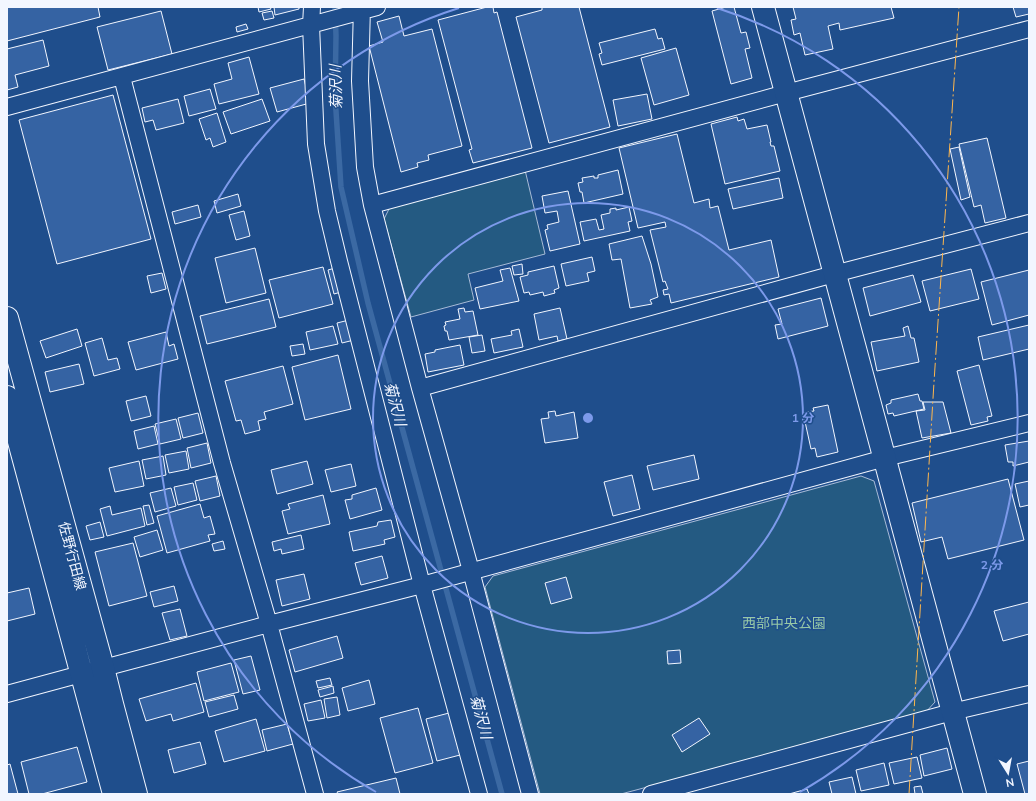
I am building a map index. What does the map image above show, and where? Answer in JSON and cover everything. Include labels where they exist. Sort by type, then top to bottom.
[{"type":"main road","points":[[762,7],[975,794]]},
{"type":"main road","name":"佐野行田線","points":[[7,318],[136,794]]},
{"type":"main road","name":"佐野行田線","points":[[7,397],[114,794]]},
{"type":"street","points":[[312,7],[316,24],[316,144],[327,211],[339,261],[428,583],[479,794]]},
{"type":"street","points":[[7,107],[316,24],[357,11],[377,7]]},
{"type":"street","points":[[357,11],[365,167],[372,205],[420,388],[465,573],[530,794]]},
{"type":"street","points":[[372,205],[1029,29]]},
{"type":"street","points":[[122,77],[222,463],[269,624],[315,794]]},
{"type":"street","points":[[420,388],[834,274],[1029,223]]},
{"type":"street","points":[[7,694],[428,583],[885,458],[1029,422]]},
{"type":"street","points":[[651,794],[952,712],[1029,694]]},
{"type":"green space","points":[[525,170],[545,254],[468,274],[474,300],[411,317],[384,219],[390,207]]},
{"type":"green space","name":"西部中央公園","points":[[861,476],[874,481],[935,702],[925,713],[621,794],[540,794],[485,587],[493,576]]},
{"type":"building","points":[[7,7],[98,7],[100,17],[7,41]]},
{"type":"building","points":[[258,7],[270,7],[271,9],[259,12]]},
{"type":"building","points":[[274,7],[299,7],[299,9],[275,15]]},
{"type":"building","points":[[487,7],[493,7],[494,13],[497,12],[532,148],[473,163],[469,150],[472,149],[438,20]]},
{"type":"building","points":[[542,7],[579,7],[610,127],[549,143],[516,17],[542,10]]},
{"type":"building","points":[[726,7],[734,7],[741,33],[746,32],[750,48],[745,49],[752,78],[731,84],[712,11]]},
{"type":"building","points":[[793,7],[891,7],[894,18],[840,30],[839,23],[828,26],[833,49],[805,55],[800,33],[794,35],[791,20],[796,19]]},
{"type":"building","points":[[1013,7],[1029,7],[1029,14],[1016,17]]},
{"type":"building","points":[[161,11],[172,54],[108,70],[97,27]]},
{"type":"building","points":[[272,11],[274,18],[264,20],[262,13]]},
{"type":"building","points":[[399,16],[404,36],[432,29],[462,146],[428,155],[429,160],[417,163],[418,167],[401,172],[369,46],[383,42],[377,22]]},
{"type":"building","points":[[246,24],[248,29],[237,32],[236,27]]},
{"type":"building","points":[[655,29],[658,39],[662,38],[665,49],[602,65],[599,54],[602,53],[599,43]]},
{"type":"building","points":[[43,40],[49,66],[15,75],[18,87],[7,90],[7,49]]},
{"type":"building","points":[[676,48],[689,95],[654,105],[641,58]]},
{"type":"building","points":[[249,57],[259,94],[219,104],[214,84],[232,79],[228,63]]},
{"type":"building","points":[[304,79],[310,103],[277,112],[270,88]]},
{"type":"building","points":[[210,89],[216,109],[189,116],[184,96]]},
{"type":"building","points":[[647,94],[652,119],[618,126],[613,100]]},
{"type":"building","points":[[113,95],[151,239],[57,264],[19,120]]},
{"type":"building","points":[[178,99],[184,123],[156,130],[153,120],[145,122],[142,108]]},
{"type":"building","points":[[262,99],[270,121],[231,134],[223,112]]},
{"type":"building","points":[[217,113],[226,142],[213,147],[210,138],[206,140],[199,119]]},
{"type":"building","points":[[737,117],[738,121],[744,119],[747,129],[767,125],[771,146],[774,146],[780,171],[725,184],[711,124]]},
{"type":"building","points":[[677,134],[694,203],[709,199],[710,208],[718,206],[729,250],[771,240],[779,277],[671,303],[669,294],[664,295],[663,290],[668,289],[665,281],[663,282],[650,230],[666,227],[665,222],[638,228],[619,148]]},
{"type":"building","points":[[987,138],[1006,218],[985,223],[981,205],[974,207],[959,144]]},
{"type":"building","points":[[959,147],[970,197],[961,200],[950,149]]},
{"type":"building","points":[[618,170],[623,194],[584,203],[582,192],[580,192],[578,183],[583,182],[582,178],[594,176],[594,178],[598,178],[598,175]]},
{"type":"building","points":[[779,178],[783,198],[733,209],[728,189]]},
{"type":"building","points":[[568,191],[580,244],[550,251],[545,230],[548,229],[547,225],[559,222],[557,211],[545,213],[542,196]]},
{"type":"building","points":[[238,194],[241,206],[217,213],[214,201]]},
{"type":"building","points":[[198,205],[201,217],[175,224],[172,212]]},
{"type":"building","points":[[629,207],[632,221],[628,222],[630,231],[584,241],[580,222],[596,219],[599,230],[604,229],[601,215],[610,213],[610,209],[616,208],[616,210]]},
{"type":"building","points":[[244,211],[250,236],[236,240],[229,215]]},
{"type":"building","points":[[642,236],[651,264],[658,297],[650,300],[652,304],[630,308],[621,259],[612,260],[609,244]]},
{"type":"building","points":[[255,248],[266,293],[226,303],[215,258]]},
{"type":"building","points":[[592,257],[595,271],[587,273],[589,281],[566,286],[561,264]]},
{"type":"building","points":[[522,264],[523,274],[514,275],[512,266]]},
{"type":"building","points":[[554,266],[559,288],[554,290],[555,293],[544,296],[543,292],[530,295],[529,292],[524,293],[520,277],[528,275],[528,272]]},
{"type":"building","points":[[323,267],[333,304],[279,318],[269,280]]},
{"type":"building","points":[[335,268],[341,292],[334,294],[328,270]]},
{"type":"building","points":[[510,268],[519,301],[480,309],[475,288],[503,281],[500,270]]},
{"type":"building","points":[[971,269],[979,299],[930,311],[922,281]]},
{"type":"building","points":[[1029,270],[1029,315],[992,325],[981,282]]},
{"type":"building","points":[[162,273],[166,289],[151,293],[147,276]]},
{"type":"building","points":[[913,275],[921,302],[870,316],[863,288]]},
{"type":"building","points":[[821,298],[828,326],[778,339],[775,325],[782,324],[778,309]]},
{"type":"building","points":[[269,299],[276,327],[207,344],[200,316]]},
{"type":"building","points":[[464,308],[465,312],[473,311],[478,335],[449,340],[447,331],[445,331],[445,322],[460,319],[458,309]]},
{"type":"building","points":[[560,308],[567,339],[558,341],[557,336],[539,340],[534,314]]},
{"type":"building","points":[[349,320],[354,340],[342,343],[337,323]]},
{"type":"building","points":[[1029,325],[1029,349],[983,360],[978,337]]},
{"type":"building","points":[[333,326],[338,344],[310,350],[306,332]]},
{"type":"building","points":[[908,326],[911,338],[914,338],[919,362],[877,371],[871,342],[905,336],[903,328]]},
{"type":"building","points":[[77,329],[82,346],[46,358],[40,341]]},
{"type":"building","points":[[519,329],[523,347],[494,353],[491,339],[512,335],[511,331]]},
{"type":"building","points":[[166,332],[169,346],[174,344],[178,359],[136,370],[128,342]]},
{"type":"building","points":[[482,335],[485,351],[472,353],[469,337]]},
{"type":"building","points":[[102,338],[108,360],[117,358],[120,369],[94,376],[85,343]]},
{"type":"building","points":[[303,344],[305,354],[292,356],[290,346]]},
{"type":"building","points":[[460,345],[464,365],[428,372],[425,354],[435,352],[435,350]]},
{"type":"building","points":[[338,355],[351,409],[305,420],[292,367]]},
{"type":"building","points":[[79,364],[84,384],[50,392],[45,372]]},
{"type":"building","points":[[979,365],[992,416],[987,417],[988,421],[971,425],[957,371]]},
{"type":"building","points":[[283,366],[293,404],[264,412],[266,419],[258,421],[260,430],[245,434],[241,420],[236,421],[225,381]]},
{"type":"building","points":[[918,394],[924,409],[894,416],[893,413],[888,414],[886,405],[891,403],[891,400]]},
{"type":"building","points":[[146,396],[151,416],[131,421],[126,401]]},
{"type":"building","points":[[923,402],[943,402],[951,433],[922,438],[916,411],[925,410]]},
{"type":"building","points":[[828,405],[838,452],[817,457],[815,448],[811,449],[804,417],[806,416],[805,412],[814,411],[813,408]]},
{"type":"building","points":[[555,411],[556,416],[574,412],[578,438],[545,443],[541,419],[549,418],[548,412]]},
{"type":"building","points":[[198,413],[203,433],[183,438],[178,418]]},
{"type":"building","points":[[176,419],[181,439],[160,444],[155,424]]},
{"type":"building","points":[[154,426],[158,444],[138,449],[134,431]]},
{"type":"building","points":[[1029,441],[1029,462],[1013,466],[1013,462],[1008,462],[1005,445]]},
{"type":"building","points":[[207,443],[211,463],[191,468],[187,448]]},
{"type":"building","points":[[186,451],[189,469],[169,473],[165,455]]},
{"type":"building","points":[[694,455],[699,479],[653,490],[647,466]]},
{"type":"building","points":[[163,456],[166,475],[146,479],[142,460]]},
{"type":"building","points":[[139,461],[144,486],[115,492],[109,468]]},
{"type":"building","points":[[307,461],[313,484],[277,494],[271,470]]},
{"type":"building","points":[[351,464],[356,486],[331,492],[325,470]]},
{"type":"building","points":[[632,475],[640,509],[613,516],[604,482]]},
{"type":"building","points":[[216,476],[220,496],[200,501],[195,481]]},
{"type":"building","points":[[1008,479],[1024,540],[948,559],[942,537],[921,542],[912,503]]},
{"type":"building","points":[[1029,481],[1029,505],[1020,507],[1015,484]]},
{"type":"building","points":[[193,483],[197,500],[178,505],[174,487]]},
{"type":"building","points":[[171,488],[176,506],[155,512],[150,493]]},
{"type":"building","points":[[376,488],[382,510],[350,519],[345,500],[352,499],[352,495]]},
{"type":"building","points":[[323,495],[330,524],[288,534],[282,511],[290,509],[288,504]]},
{"type":"building","points":[[200,504],[204,518],[210,516],[215,534],[208,535],[210,541],[167,553],[157,516]]},
{"type":"building","points":[[149,505],[154,523],[147,525],[143,506]]},
{"type":"building","points":[[110,506],[112,515],[141,508],[145,526],[107,536],[100,509]]},
{"type":"building","points":[[391,520],[395,537],[384,540],[385,544],[353,551],[349,532],[377,526],[378,522]]},
{"type":"building","points":[[100,522],[104,537],[90,540],[86,526]]},
{"type":"building","points":[[157,530],[163,550],[140,557],[134,537]]},
{"type":"building","points":[[301,535],[304,549],[282,554],[281,549],[274,551],[272,542]]},
{"type":"building","points":[[223,541],[225,549],[214,551],[212,544]]},
{"type":"building","points":[[133,543],[147,596],[109,606],[95,552]]},
{"type":"building","points":[[382,556],[388,578],[361,585],[355,563]]},
{"type":"building","points":[[304,574],[310,599],[282,606],[276,580]]},
{"type":"building","points":[[566,577],[572,598],[551,604],[545,583]]},
{"type":"building","points":[[174,586],[178,601],[154,607],[150,592]]},
{"type":"building","points":[[29,588],[35,614],[7,621],[7,593]]},
{"type":"building","points":[[1029,602],[1029,634],[1003,641],[994,611]]},
{"type":"building","points":[[180,609],[187,636],[170,640],[162,613]]},
{"type":"building","points":[[337,636],[343,658],[295,672],[289,650]]},
{"type":"building","points":[[680,650],[681,663],[668,664],[667,651]]},
{"type":"building","points":[[251,656],[260,690],[243,694],[234,660]]},
{"type":"building","points":[[231,663],[239,692],[204,701],[197,672]]},
{"type":"building","points":[[330,678],[332,685],[318,688],[316,681]]},
{"type":"building","points":[[369,680],[375,704],[348,711],[342,688]]},
{"type":"building","points":[[196,683],[204,712],[173,721],[171,714],[146,721],[139,699]]},
{"type":"building","points":[[333,686],[334,693],[320,697],[318,690]]},
{"type":"building","points":[[234,695],[238,709],[209,717],[205,702]]},
{"type":"building","points":[[337,697],[340,715],[327,718],[324,699]]},
{"type":"building","points":[[321,700],[325,718],[308,721],[304,704]]},
{"type":"building","points":[[418,708],[433,763],[395,773],[380,718]]},
{"type":"building","points":[[449,713],[460,755],[437,761],[426,719]]},
{"type":"building","points":[[699,718],[710,734],[682,752],[672,735]]},
{"type":"building","points":[[256,719],[265,751],[224,762],[215,731]]},
{"type":"building","points":[[287,724],[293,744],[267,751],[262,730]]},
{"type":"building","points":[[200,742],[206,764],[174,773],[168,750]]},
{"type":"building","points":[[77,747],[87,782],[42,794],[29,794],[21,762]]},
{"type":"building","points":[[947,748],[952,769],[924,776],[920,755]]},
{"type":"building","points":[[917,757],[922,778],[894,784],[889,763]]},
{"type":"building","points":[[1029,761],[1029,794],[1025,794],[1017,764]]},
{"type":"building","points":[[884,763],[889,785],[861,791],[856,770]]},
{"type":"building","points":[[10,764],[18,794],[7,794],[7,765]]},
{"type":"building","points":[[852,777],[856,794],[832,794],[829,782]]},
{"type":"building","points":[[396,778],[400,794],[338,794],[337,792]]},
{"type":"building","points":[[921,786],[923,794],[915,794],[914,787]]},
{"type":"building","points":[[807,789],[809,794],[789,794]]},
{"type":"waterway","name":"菊沢川","points":[[335,7],[335,96],[341,187],[368,303],[502,794]]},
{"type":"power","points":[[909,794],[959,7]]}]
